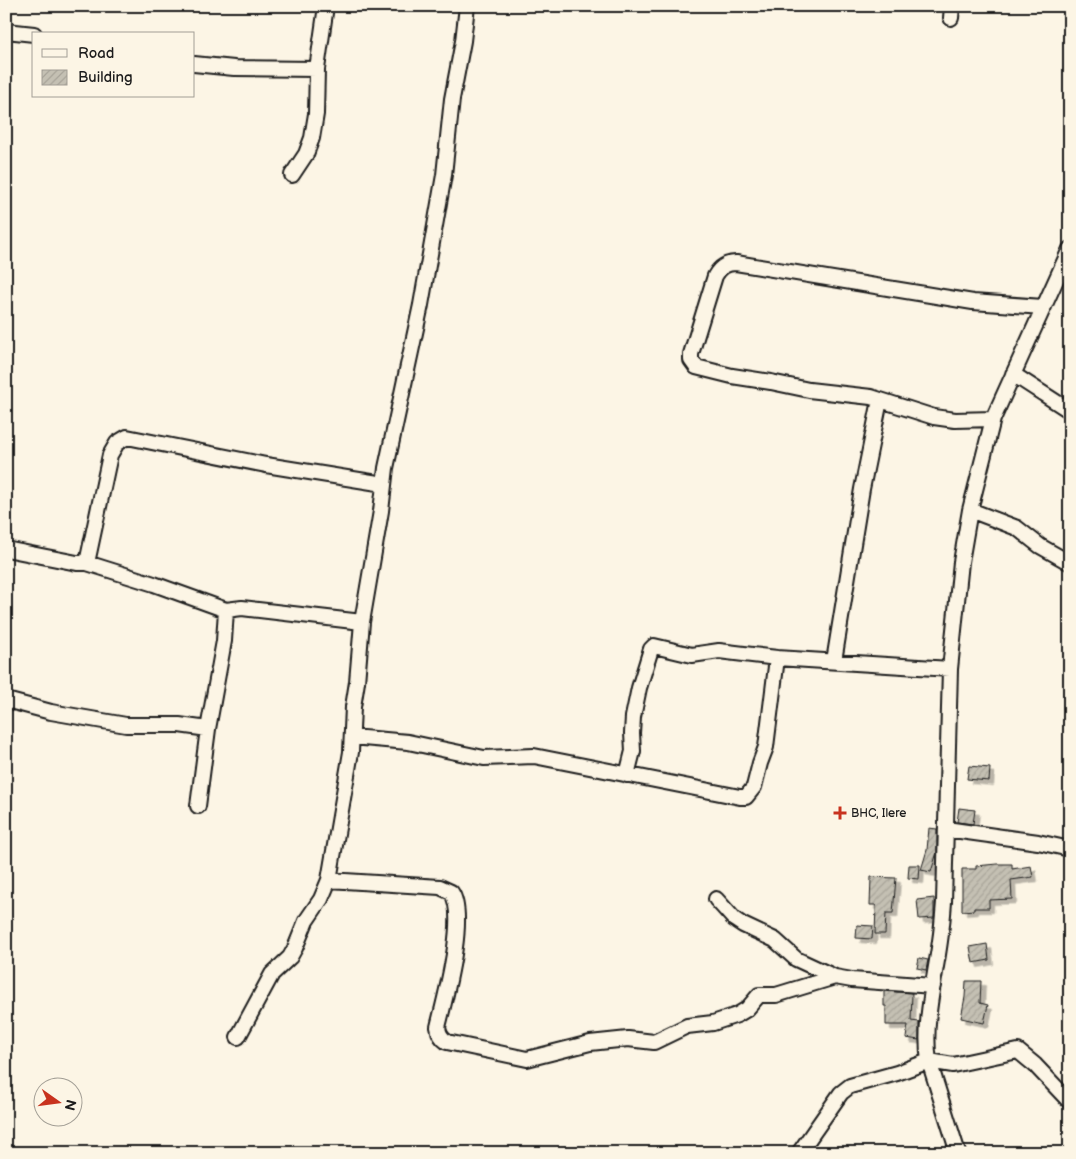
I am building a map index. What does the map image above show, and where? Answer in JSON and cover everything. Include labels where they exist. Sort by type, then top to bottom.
[{"type":"street","points":[[292,175],[306,154],[312,138],[316,114],[317,69],[326,6]]},
{"type":"street","points":[[238,1037],[272,974],[290,957],[306,921],[321,899],[329,880],[345,797],[362,622],[393,431],[422,305],[440,199],[452,99],[463,41],[467,6]]},
{"type":"street","points":[[6,31],[32,34]]},
{"type":"street","points":[[195,64],[234,68],[317,69]]},
{"type":"street","points":[[958,1153],[929,1061],[927,1046],[944,902],[950,669],[961,562],[970,510],[993,419],[1070,249]]},
{"type":"street","points":[[993,419],[955,420],[934,416],[864,395],[809,390],[732,376],[696,367],[692,364],[691,354],[715,276],[720,268],[736,262],[974,302],[1043,307]]},
{"type":"street","points":[[1013,374],[1070,411]]},
{"type":"street","points":[[834,662],[862,489],[880,400]]},
{"type":"street","points":[[87,563],[110,455],[117,443],[127,437],[266,465],[384,484]]},
{"type":"street","points":[[970,510],[1017,528],[1040,546],[1070,563]]},
{"type":"street","points":[[6,549],[77,563],[87,563],[154,584],[226,610],[242,608],[362,622]]},
{"type":"street","points":[[198,806],[208,729],[223,648],[226,610]]},
{"type":"street","points":[[627,775],[633,751],[632,734],[638,688],[651,649],[654,646],[692,656],[711,651],[720,651],[777,658],[950,669]]},
{"type":"street","points":[[352,737],[408,742],[484,758],[534,756],[746,797],[754,788],[767,741],[777,658]]},
{"type":"street","points":[[6,700],[50,712],[126,725],[179,725],[208,729]]},
{"type":"street","points":[[946,828],[1038,842],[1070,849]]},
{"type":"street","points":[[329,880],[440,888],[451,892],[457,904],[457,921],[452,966],[438,1033],[447,1042],[517,1058],[533,1059],[590,1043],[607,1041],[628,1039],[658,1042],[687,1026],[713,1023],[737,1015],[746,1009],[759,995],[776,995],[835,977]]},
{"type":"street","points":[[716,899],[734,919],[743,925],[775,940],[796,959],[835,977],[933,986]]},
{"type":"street","points":[[799,1153],[841,1093],[850,1086],[897,1073],[929,1061],[953,1065],[1018,1051],[1035,1065],[1070,1102]]},
{"type":"building","points":[[969,766],[990,768],[989,781],[967,779]]},
{"type":"building","points":[[959,808],[975,810],[973,824],[957,822]]},
{"type":"building","points":[[929,828],[937,829],[937,852],[931,872],[921,870],[927,850]]},
{"type":"building","points":[[1012,864],[1012,869],[1031,866],[1033,877],[1011,880],[1012,899],[989,900],[989,908],[974,908],[974,910],[962,911],[962,869],[976,869],[976,866]]},
{"type":"building","points":[[909,865],[920,865],[919,879],[908,878]]},
{"type":"building","points":[[871,877],[896,878],[893,913],[886,913],[885,934],[875,934],[876,905],[870,905]]},
{"type":"building","points":[[934,898],[934,918],[919,919],[917,900]]},
{"type":"building","points":[[857,925],[873,926],[872,939],[856,938]]},
{"type":"building","points":[[987,944],[989,960],[973,963],[970,947]]},
{"type":"building","points":[[919,958],[928,960],[926,970],[917,968]]},
{"type":"building","points":[[966,981],[981,981],[980,1003],[988,1005],[984,1023],[961,1018]]},
{"type":"building","points":[[884,991],[912,993],[911,1021],[919,1022],[919,1040],[906,1038],[908,1025],[886,1025]]},
{"type":"place","name":"BHC, Ilere","points":[[840,813]]}]
